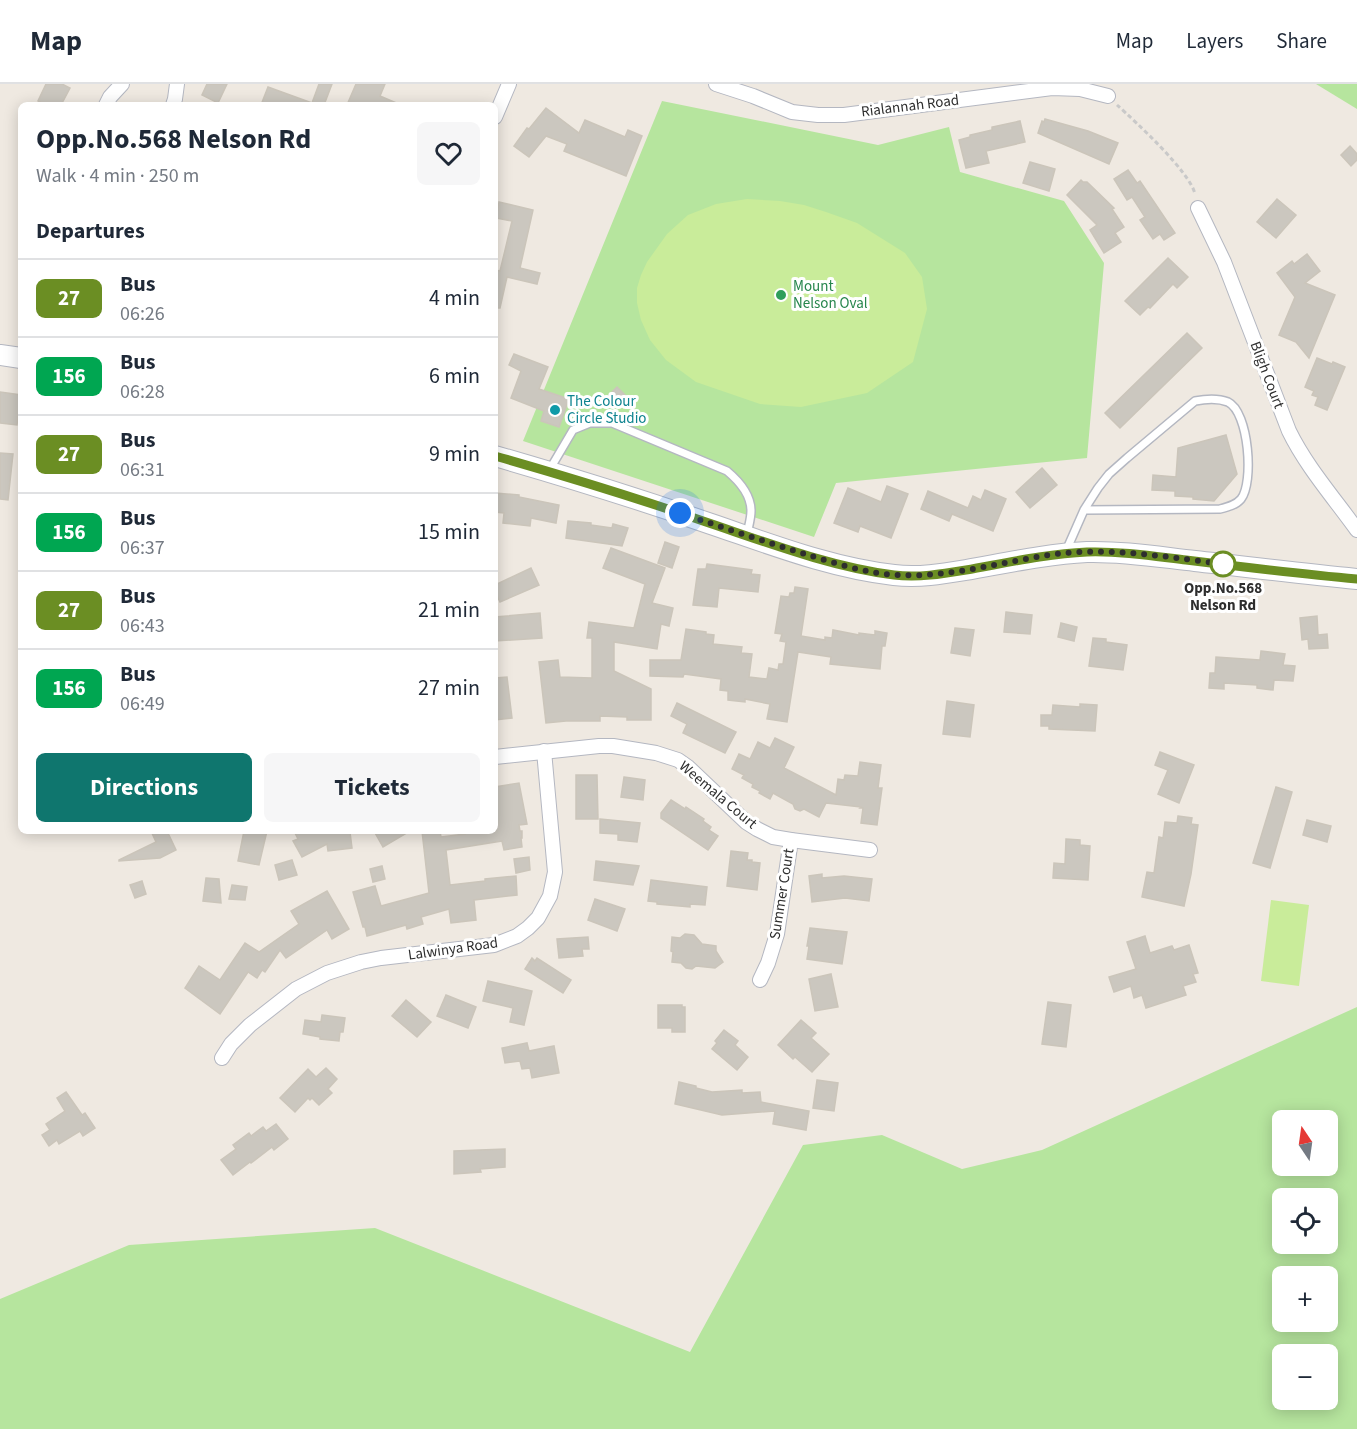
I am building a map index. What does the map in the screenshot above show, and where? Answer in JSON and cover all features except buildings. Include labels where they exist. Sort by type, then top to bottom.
[{"type":"main road","points":[[0,355],[18,358]]},
{"type":"main road","points":[[498,457],[623,494],[747,536],[840,564],[895,575],[940,574],[1065,553],[1107,552],[1357,579]]},
{"type":"street","points":[[108,102],[122,84]]},
{"type":"street","points":[[174,102],[177,84]]},
{"type":"street","points":[[498,109],[508,84]]},
{"type":"street","name":"Rialannah Road","points":[[716,84],[792,112],[818,115],[844,115],[1052,88],[1080,89],[1108,96]]},
{"type":"street","name":"Bligh Court","points":[[1198,208],[1224,262],[1293,438],[1305,459],[1357,530]]},
{"type":"street","name":"Weemala Court","points":[[498,757],[613,746],[667,756],[688,767],[746,822],[773,837],[870,850]]},
{"type":"street","name":"Lalwinya Road","points":[[222,1058],[231,1044],[250,1025],[296,989],[327,973],[381,958],[494,945],[517,936],[528,928],[538,918],[550,896],[555,872],[544,751]]},
{"type":"street","name":"Summer Court","points":[[759,980],[768,963],[777,934],[791,840]]},
{"type":"lane","points":[[1065,553],[1084,510],[1109,474],[1195,401],[1207,399],[1228,402],[1238,412],[1245,438],[1248,482],[1240,500],[1232,506],[1220,509],[1084,510]]},
{"type":"lane","points":[[549,471],[573,430],[590,423],[612,423],[727,471],[740,481],[751,510],[747,536]]},
{"type":"path","points":[[1108,96],[1138,124],[1182,172],[1194,190],[1198,208]]},
{"type":"green space","points":[[1316,84],[1357,84],[1357,109]]},
{"type":"green space","points":[[662,101],[878,145],[949,127],[960,172],[1064,201],[1104,263],[1087,458],[836,483],[814,537],[523,441]]},
{"type":"green space","name":"Mount Nelson Oval","points":[[747,199],[780,201],[826,212],[857,223],[905,253],[922,277],[927,309],[913,362],[867,393],[801,407],[760,404],[696,382],[666,360],[650,340],[641,320],[637,303],[637,288],[647,262],[667,234],[688,215],[716,204]]},
{"type":"green space","points":[[1271,900],[1309,905],[1299,986],[1261,981]]},
{"type":"green space","points":[[1357,1007],[1357,1429],[0,1429],[0,1299],[129,1245],[375,1228],[690,1352],[803,1145],[882,1135],[962,1169],[1042,1150]]},
{"type":"bus line","name":"27","points":[[498,457],[623,494],[768,543],[850,567],[895,575],[940,574],[1065,553],[1107,552],[1357,579]]},
{"type":"place","name":"Mount Nelson Oval","points":[[781,295]]},
{"type":"place","name":"The Colour Circle Studio","points":[[555,410]]},
{"type":"place","name":"Opp.No.568 Nelson Rd","points":[[1223,564]]},
{"type":"route","points":[[680,513],[829,561],[895,575],[940,574],[1065,553],[1089,552],[1163,557],[1228,565],[1223,564]]}]
